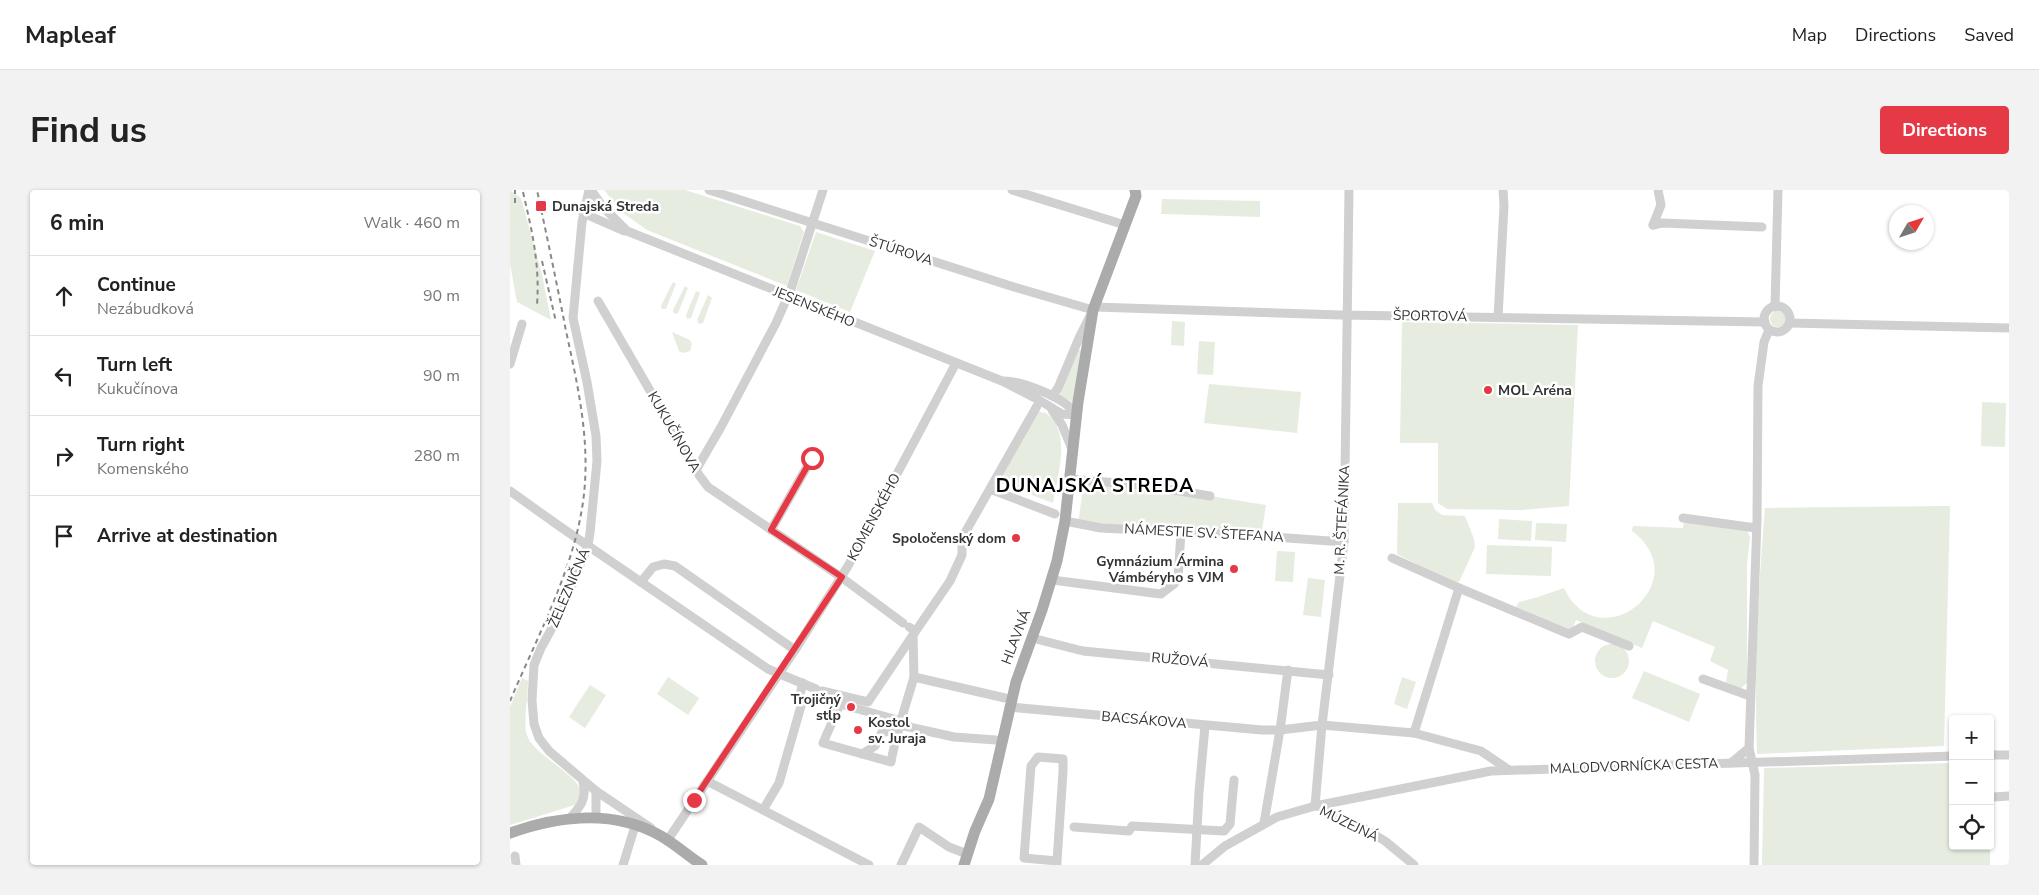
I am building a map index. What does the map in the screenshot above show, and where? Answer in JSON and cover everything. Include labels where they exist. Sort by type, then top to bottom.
[{"type":"main road","name":"HLAVNÁ","points":[[965,859],[989,799],[1007,702],[1052,580],[1065,521],[1077,415],[1094,309],[1137,192]]},
{"type":"main road","points":[[512,832],[570,818],[596,818],[635,826],[664,838],[702,865]]},
{"type":"street","name":"ŽELEZNIČNÁ","points":[[590,190],[583,213],[573,318],[596,436],[597,461],[588,546],[563,608],[534,665],[532,700],[534,724],[539,738],[549,751],[583,781],[664,838]]},
{"type":"street","name":"JESENSKÉHO","points":[[590,190],[603,207],[627,231],[1002,381],[1064,415],[1077,415]]},
{"type":"street","name":"ŠTÚROVA","points":[[709,190],[1014,288],[1094,309]]},
{"type":"street","points":[[696,470],[730,410],[788,297],[823,190]]},
{"type":"street","points":[[1012,190],[1125,225]]},
{"type":"street","name":"M. R. ŠTEFÁNIKA","points":[[1317,806],[1322,724],[1344,542],[1349,190]]},
{"type":"street","points":[[1498,317],[1504,206],[1503,190]]},
{"type":"street","points":[[1658,190],[1661,205],[1653,225],[1662,223],[1762,227]]},
{"type":"street","points":[[1775,306],[1778,190]]},
{"type":"street","points":[[583,213],[627,231]]},
{"type":"street","name":"KUKUČÍNOVA","points":[[598,301],[696,470],[708,486],[842,577],[908,628]]},
{"type":"street","points":[[1754,865],[1755,775],[1749,748],[1756,528],[1758,386],[1767,326],[1766,312],[1775,306],[1787,310],[1790,316],[1790,323],[1781,332],[1773,332],[1767,326]]},
{"type":"street","points":[[1052,396],[1058,388],[1094,309]]},
{"type":"street","name":"ŠPORTOVÁ","points":[[1094,309],[1748,323],[1767,326]]},
{"type":"street","points":[[1748,323],[1758,328],[1764,342]]},
{"type":"street","points":[[1790,323],[2009,328]]},
{"type":"street","points":[[510,364],[522,324]]},
{"type":"street","name":"KOMENSKÉHO","points":[[664,838],[707,781],[842,577],[956,363]]},
{"type":"street","points":[[1002,381],[1015,382],[1052,396],[1066,404],[1077,415]]},
{"type":"street","points":[[510,491],[768,669],[819,690],[868,702],[908,628],[950,581],[962,556],[962,538],[1037,406]]},
{"type":"street","points":[[1050,407],[1062,425],[1073,450]]},
{"type":"street","points":[[771,530],[812,458]]},
{"type":"street","points":[[1069,479],[1142,485],[1210,496]]},
{"type":"street","points":[[990,489],[1055,514]]},
{"type":"street","points":[[1683,518],[1756,528]]},
{"type":"street","name":"NÁMESTIE SV. ŠTEFANA","points":[[1065,521],[1101,528],[1344,542]]},
{"type":"street","points":[[1052,580],[1154,594],[1166,591],[1178,579],[1181,532]]},
{"type":"street","points":[[1392,558],[1569,634],[1582,627],[1629,646]]},
{"type":"street","points":[[642,582],[653,566],[664,564],[674,566],[795,650]]},
{"type":"street","points":[[1414,734],[1459,588]]},
{"type":"street","points":[[908,628],[914,677],[900,725],[891,762],[823,743],[840,704],[900,725],[954,737],[996,740]]},
{"type":"street","name":"RUŽOVÁ","points":[[1032,638],[1083,650],[1329,675]]},
{"type":"street","points":[[1264,823],[1288,670]]},
{"type":"street","name":"BACSÁKOVA","points":[[914,677],[1007,702],[1205,726],[1280,730],[1322,724],[1414,734],[1453,743],[1480,752],[1509,770]]},
{"type":"street","points":[[1703,679],[1750,696]]},
{"type":"street","points":[[763,810],[779,783],[804,699],[799,698],[803,683]]},
{"type":"street","points":[[862,754],[875,746],[882,732],[900,725]]},
{"type":"street","points":[[1195,865],[1205,726]]},
{"type":"street","points":[[1731,763],[1749,748]]},
{"type":"street","points":[[1994,755],[2009,755]]},
{"type":"street","points":[[1479,774],[1484,767],[1487,756]]},
{"type":"street","name":"MALODVORNÍCKA CESTA","points":[[1317,806],[1479,774],[1509,770],[1949,756]]},
{"type":"street","points":[[1038,757],[1063,759],[1057,863],[1024,858],[1031,766],[1038,757]]},
{"type":"street","points":[[1074,826],[1129,832],[1132,826],[1221,831],[1229,828],[1234,780]]},
{"type":"street","points":[[570,818],[584,801],[586,795],[583,781]]},
{"type":"street","points":[[707,781],[869,865]]},
{"type":"street","points":[[596,791],[596,818]]},
{"type":"street","points":[[1994,797],[2009,796]]},
{"type":"street","name":"MÚZEJNÁ","points":[[1202,865],[1225,846],[1264,823],[1277,817],[1317,806],[1362,827],[1385,841],[1414,865]]},
{"type":"street","points":[[623,865],[635,826]]},
{"type":"street","points":[[901,865],[918,827],[965,859]]},
{"type":"shaded area","points":[[510,190],[521,198],[542,275],[551,320],[517,302],[510,264]]},
{"type":"shaded area","points":[[604,190],[685,190],[800,226],[804,232],[787,286],[647,230],[623,213]]},
{"type":"shaded area","points":[[1162,199],[1260,201],[1260,217],[1161,214]]},
{"type":"shaded area","points":[[816,232],[875,251],[850,312],[796,290]]},
{"type":"shaded area","points":[[673,282],[676,284],[666,309],[662,309],[661,306]]},
{"type":"shaded area","points":[[685,286],[688,288],[678,313],[674,314],[673,310]]},
{"type":"shaded area","points":[[696,291],[700,293],[691,318],[687,319],[686,315]]},
{"type":"shaded area","points":[[708,295],[712,298],[703,323],[699,324],[697,320]]},
{"type":"shaded area","points":[[1775,311],[1781,311],[1786,316],[1784,325],[1775,327],[1770,322],[1770,316]]},
{"type":"shaded area","points":[[1172,321],[1185,322],[1184,346],[1171,345]]},
{"type":"shaded area","name":"MOL Aréna","points":[[1402,322],[1578,325],[1569,506],[1522,510],[1447,509],[1438,503],[1438,443],[1400,443]]},
{"type":"shaded area","points":[[672,332],[690,340],[692,344],[690,351],[683,353],[679,351]]},
{"type":"shaded area","points":[[1199,341],[1215,342],[1213,375],[1197,374]]},
{"type":"shaded area","points":[[1077,349],[1085,351],[1073,402],[1059,395]]},
{"type":"shaded area","points":[[1209,384],[1301,392],[1297,433],[1204,423]]},
{"type":"shaded area","points":[[1982,402],[2006,403],[2005,447],[1981,446]]},
{"type":"shaded area","points":[[1036,411],[1047,414],[1055,422],[1059,432],[1061,456],[1053,503],[995,481]]},
{"type":"shaded area","points":[[1084,481],[1142,485],[1266,505],[1261,536],[1078,524]]},
{"type":"shaded area","points":[[1398,503],[1432,503],[1435,510],[1442,515],[1465,516],[1474,539],[1475,547],[1459,582],[1455,584],[1397,554]]},
{"type":"shaded area","points":[[1950,506],[1944,746],[1757,754],[1757,631],[1765,508]]},
{"type":"shaded area","points":[[1499,519],[1532,521],[1531,541],[1498,539]]},
{"type":"shaded area","points":[[1684,521],[1747,531],[1750,537],[1747,565],[1747,683],[1740,689],[1726,682],[1728,670],[1710,661],[1715,647],[1653,621],[1642,648],[1576,620],[1573,627],[1569,629],[1516,607],[1519,602],[1564,588],[1580,609],[1599,617],[1619,616],[1636,606],[1649,591],[1655,571],[1650,551],[1632,531],[1633,526],[1683,528]]},
{"type":"shaded area","points":[[1536,523],[1567,524],[1566,542],[1535,540]]},
{"type":"shaded area","points":[[1487,545],[1552,547],[1551,576],[1486,574]]},
{"type":"shaded area","points":[[1277,551],[1295,552],[1293,582],[1275,581]]},
{"type":"shaded area","points":[[1308,578],[1325,580],[1321,617],[1303,615]]},
{"type":"shaded area","points":[[1612,644],[1619,645],[1624,649],[1628,654],[1628,668],[1624,673],[1619,677],[1612,678],[1605,677],[1600,673],[1596,668],[1595,661],[1596,654],[1600,649],[1605,645]]},
{"type":"shaded area","points":[[1644,671],[1700,694],[1689,722],[1632,698]]},
{"type":"shaded area","points":[[668,677],[699,698],[688,715],[657,694]]},
{"type":"shaded area","points":[[1402,677],[1416,682],[1407,709],[1394,704]]},
{"type":"shaded area","points":[[522,678],[528,681],[526,732],[529,740],[544,756],[578,784],[581,793],[575,805],[510,825],[510,707]]},
{"type":"shaded area","points":[[590,685],[606,695],[585,728],[569,717]]},
{"type":"shaded area","points":[[1949,763],[1949,850],[1990,850],[1990,865],[1762,865],[1764,768]]},
{"type":"railway","points":[[515,190],[515,203]]},
{"type":"railway","points":[[510,701],[551,609],[569,561],[581,514],[586,468],[583,422],[576,376],[537,190]]},
{"type":"railway","points":[[523,192],[536,262],[537,305]]},
{"type":"railway","points":[[542,261],[556,322]]},
{"type":"place","name":"Dunajská Streda","points":[[541,206]]},
{"type":"place","name":"MOL Aréna","points":[[1488,390]]},
{"type":"place","name":"Spoločenský dom","points":[[1016,538]]},
{"type":"place","name":"Gymnázium Ármina Vámbéryho s VJM","points":[[1234,569]]},
{"type":"place","name":"Trojičný stĺp","points":[[851,707]]},
{"type":"place","name":"Kostol sv. Juraja","points":[[858,730]]},
{"type":"district","name":"DUNAJSKÁ STREDA","points":[[1095,486]]},
{"type":"route","points":[[694,800],[842,577],[800,551],[771,530],[812,458]]}]
